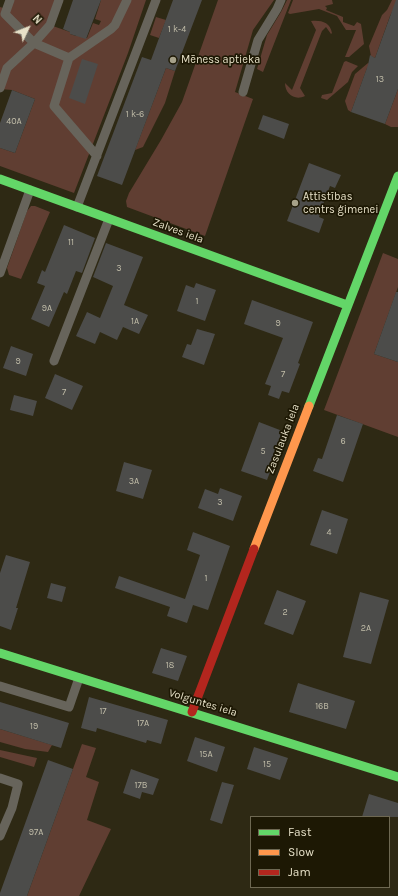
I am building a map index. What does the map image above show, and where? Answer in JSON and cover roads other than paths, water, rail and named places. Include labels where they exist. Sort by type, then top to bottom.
[{"type":"street","name":"Zasulauka iela","points":[[192,712],[398,176]]},
{"type":"street","name":"Zalves iela","points":[[0,179],[348,305]]},
{"type":"street","name":"Volguntes iela","points":[[0,653],[398,777]]},
{"type":"lane","points":[[10,0],[5,14],[34,43],[69,58]]},
{"type":"lane","points":[[0,88],[7,68],[34,43],[50,25],[59,0]]},
{"type":"lane","points":[[97,156],[54,106],[69,58],[111,29],[127,0]]},
{"type":"lane","points":[[78,207],[156,0]]},
{"type":"lane","points":[[243,92],[258,40],[277,10],[281,0]]},
{"type":"lane","points":[[0,273],[30,190]]},
{"type":"lane","points":[[54,362],[109,219]]},
{"type":"lane","points":[[0,686],[69,707],[79,678]]},
{"type":"lane","points":[[0,778],[18,784],[12,808],[0,836]]},
{"type":"place","name":"Mēness aptieka","points":[[173,60]]},
{"type":"place","name":"Attīstības centrs ģimenei","points":[[295,203]]}]
